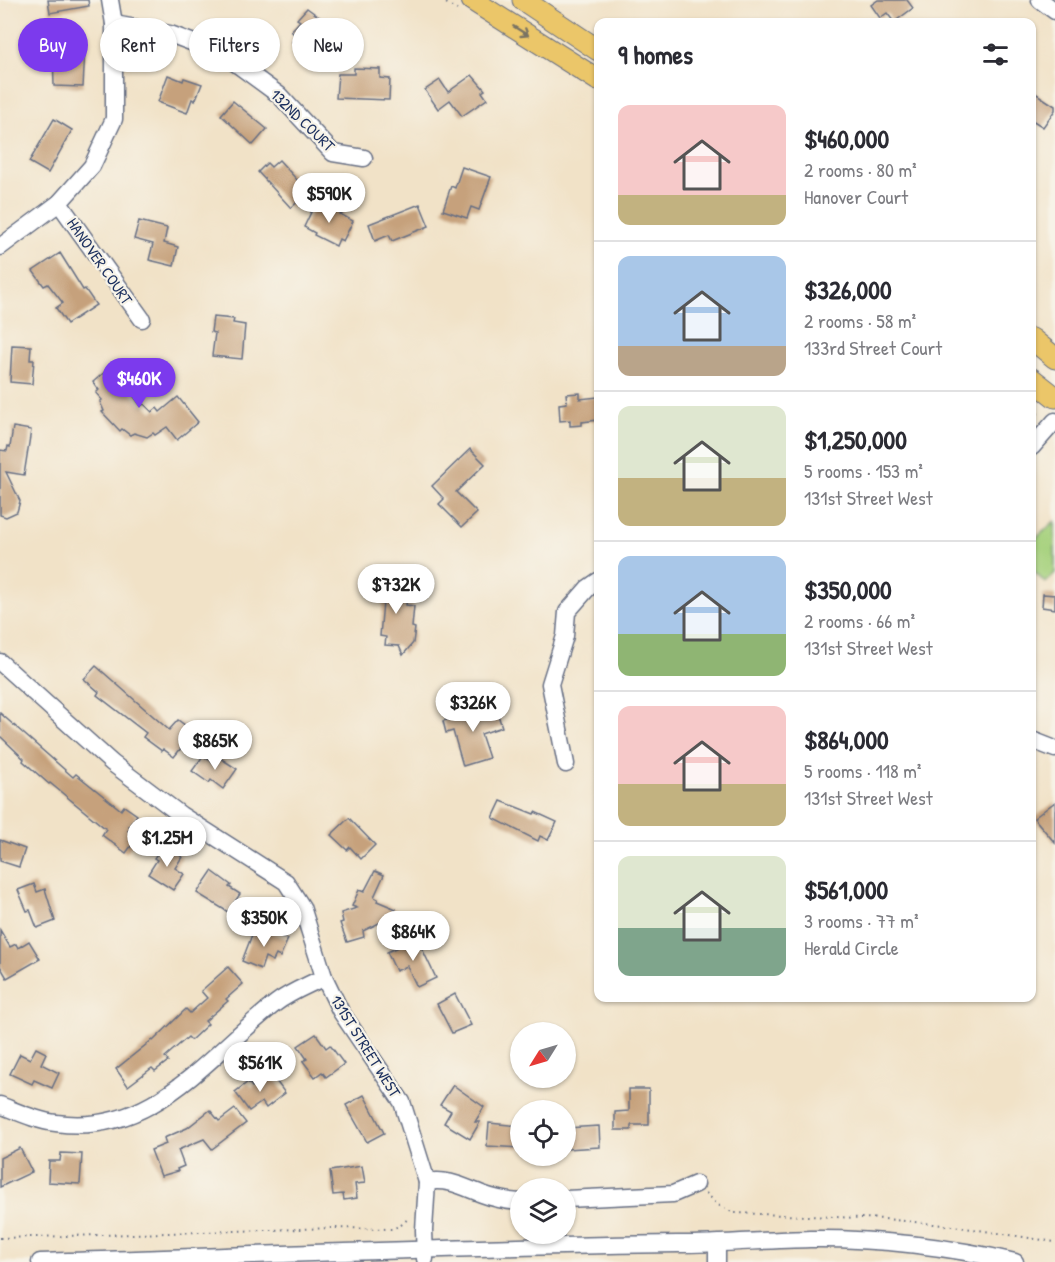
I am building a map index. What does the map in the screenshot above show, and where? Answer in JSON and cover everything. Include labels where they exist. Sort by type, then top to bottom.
[{"type":"main road","points":[[472,0],[594,77]]},
{"type":"main road","points":[[523,0],[594,47]]},
{"type":"main road","points":[[1036,342],[1055,358]]},
{"type":"main road","points":[[1036,382],[1055,397]]},
{"type":"street","points":[[110,0],[113,18]]},
{"type":"street","points":[[1040,0],[1055,11]]},
{"type":"street","name":"132ND COURT","points":[[177,37],[223,54],[279,95],[333,153],[364,158]]},
{"type":"street","points":[[0,246],[59,203],[92,166],[114,119],[114,72]]},
{"type":"street","name":"HANOVER COURT","points":[[59,203],[141,319]]},
{"type":"street","points":[[1036,442],[1055,421]]},
{"type":"street","points":[[566,764],[550,684],[565,636],[567,612],[594,584]]},
{"type":"street","name":"131ST STREET WEST","points":[[0,662],[112,763],[181,815],[286,882],[302,907],[324,977],[341,1012],[402,1102],[427,1182],[424,1205],[425,1256]]},
{"type":"street","points":[[1036,742],[1055,749]]},
{"type":"street","points":[[0,1105],[56,1123],[91,1125],[128,1117],[173,1093],[278,1001],[324,977]]},
{"type":"street","points":[[427,1182],[438,1180],[457,1183],[498,1199],[510,1201]]},
{"type":"street","points":[[576,1199],[673,1194],[696,1184]]},
{"type":"street","points":[[40,1262],[425,1256],[618,1245],[717,1244],[812,1239],[910,1244],[991,1256],[1015,1262]]},
{"type":"street","points":[[717,1244],[717,1262]]},
{"type":"path","points":[[696,1184],[718,1204],[734,1213],[885,1219],[953,1226],[1055,1242]]},
{"type":"path","points":[[0,1238],[334,1228],[392,1229],[402,1225],[424,1205]]},
{"type":"green space","points":[[1055,521],[1055,573],[1045,583],[1036,573],[1036,538]]},
{"type":"building","points":[[48,0],[88,0],[89,6],[50,13]]},
{"type":"building","points":[[878,0],[907,0],[913,8],[899,18],[891,18],[887,13],[880,18],[871,5]]},
{"type":"building","points":[[307,8],[321,18],[298,18]]},
{"type":"building","points":[[364,68],[380,69],[380,78],[390,79],[389,100],[336,98],[338,74],[354,74],[354,72],[364,72]]},
{"type":"building","points":[[54,72],[84,72],[83,87],[54,86]]},
{"type":"building","points":[[168,75],[183,81],[184,78],[202,84],[195,101],[192,99],[187,113],[158,102]]},
{"type":"building","points":[[472,75],[485,90],[482,92],[487,99],[462,116],[450,100],[438,109],[425,90],[440,80],[448,92]]},
{"type":"building","points":[[1036,94],[1055,106],[1055,110],[1043,127],[1036,123]]},
{"type":"building","points":[[233,101],[267,129],[253,145],[221,115]]},
{"type":"building","points":[[54,119],[72,130],[48,173],[29,162]]},
{"type":"building","points":[[279,160],[308,192],[291,208],[258,172],[267,163],[271,167]]},
{"type":"building","points":[[462,167],[491,177],[479,210],[471,207],[467,218],[443,210],[451,186],[455,188]]},
{"type":"building","points":[[315,204],[326,211],[329,204],[342,211],[340,214],[353,221],[343,241],[339,239],[336,246],[304,227]]},
{"type":"building","points":[[420,204],[429,226],[392,241],[389,235],[375,241],[369,224]]},
{"type":"building","points":[[139,221],[167,228],[164,243],[178,247],[174,266],[149,260],[153,244],[134,239]]},
{"type":"building","points":[[60,253],[83,290],[85,289],[96,305],[67,324],[56,308],[63,303],[48,284],[44,286],[33,271]]},
{"type":"building","points":[[213,317],[234,319],[233,323],[245,325],[242,359],[212,356],[215,333],[211,332]]},
{"type":"building","points":[[12,345],[31,346],[30,360],[34,360],[32,384],[10,382]]},
{"type":"building","points":[[113,365],[129,384],[127,386],[141,406],[144,404],[152,412],[157,408],[160,412],[178,397],[198,422],[177,440],[167,427],[147,437],[134,433],[130,435],[122,429],[120,431],[102,412],[104,411],[100,402],[102,400],[96,393],[99,390],[93,382]]},
{"type":"building","points":[[580,393],[580,399],[594,397],[594,420],[570,426],[570,420],[560,421],[559,404],[567,403],[566,394]]},
{"type":"building","points":[[13,427],[31,430],[24,475],[6,472],[20,501],[17,512],[6,517],[0,515],[0,450],[7,451],[8,446],[10,447]]},
{"type":"building","points":[[470,449],[485,464],[456,492],[477,513],[462,527],[439,504],[444,499],[432,486]]},
{"type":"building","points":[[380,581],[408,583],[406,605],[414,606],[412,627],[415,628],[413,643],[403,655],[399,646],[385,645],[386,637],[380,636],[383,602],[378,602]]},
{"type":"building","points":[[1043,594],[1055,595],[1055,609],[1042,607]]},
{"type":"building","points":[[96,666],[169,730],[178,720],[194,732],[174,757],[143,737],[146,733],[97,695],[99,692],[84,679]]},
{"type":"building","points":[[495,706],[502,727],[481,734],[489,758],[463,766],[453,731],[446,733],[443,721]]},
{"type":"building","points":[[0,713],[73,777],[76,774],[121,810],[124,806],[137,815],[128,831],[137,838],[126,853],[102,835],[106,829],[49,784],[0,736]]},
{"type":"building","points":[[203,756],[215,764],[220,758],[237,769],[223,789],[211,780],[209,783],[192,771]]},
{"type":"building","points":[[501,801],[557,822],[548,840],[540,836],[538,841],[493,818]]},
{"type":"building","points":[[1055,802],[1055,843],[1036,820],[1036,816]]},
{"type":"building","points":[[349,818],[375,845],[361,859],[350,847],[347,850],[331,835]]},
{"type":"building","points":[[0,840],[25,849],[19,867],[0,861]]},
{"type":"building","points":[[164,844],[182,857],[175,868],[184,874],[173,890],[148,874],[157,860],[154,858]]},
{"type":"building","points":[[212,871],[240,894],[228,912],[197,893]]},
{"type":"building","points":[[375,871],[384,875],[374,897],[378,899],[377,901],[396,909],[388,925],[381,922],[363,931],[364,937],[347,942],[340,923],[343,922],[341,913],[357,908],[352,906],[359,890],[364,892]]},
{"type":"building","points":[[34,884],[37,892],[45,889],[55,921],[37,928],[18,890]]},
{"type":"building","points":[[255,927],[288,939],[280,957],[276,955],[273,961],[265,957],[261,969],[242,961]]},
{"type":"building","points":[[0,930],[10,947],[16,944],[18,948],[29,941],[40,959],[7,978],[0,966]]},
{"type":"building","points":[[417,938],[436,978],[417,987],[407,966],[396,971],[387,952]]},
{"type":"building","points":[[228,967],[243,984],[205,1021],[208,1024],[191,1040],[188,1037],[165,1057],[168,1061],[155,1071],[152,1068],[128,1086],[116,1069],[153,1041],[186,1009],[190,1013],[207,998],[201,991]]},
{"type":"building","points":[[455,994],[471,1025],[452,1033],[437,1004]]},
{"type":"building","points":[[316,1034],[326,1048],[330,1045],[344,1064],[326,1077],[322,1072],[315,1077],[303,1061],[307,1059],[298,1046]]},
{"type":"building","points":[[36,1048],[46,1053],[41,1064],[59,1073],[52,1088],[34,1080],[32,1084],[10,1074],[20,1054],[30,1059]]},
{"type":"building","points":[[270,1073],[285,1093],[266,1108],[262,1102],[249,1111],[235,1092],[248,1082],[252,1087]]},
{"type":"building","points":[[453,1085],[484,1107],[475,1122],[480,1122],[470,1139],[444,1123],[451,1111],[440,1105]]},
{"type":"building","points":[[629,1089],[649,1089],[649,1125],[631,1125],[631,1130],[615,1130],[615,1112],[629,1111]]},
{"type":"building","points":[[364,1095],[384,1133],[367,1142],[346,1105]]},
{"type":"building","points":[[235,1109],[246,1123],[212,1149],[204,1139],[178,1150],[184,1166],[177,1169],[178,1171],[161,1176],[151,1150],[166,1144],[164,1138],[187,1128],[210,1110],[219,1121]]},
{"type":"building","points":[[489,1123],[510,1125],[510,1147],[487,1146]]},
{"type":"building","points":[[599,1126],[600,1147],[576,1148],[576,1127]]},
{"type":"building","points":[[20,1148],[32,1172],[0,1187],[0,1158]]},
{"type":"building","points":[[61,1153],[82,1154],[80,1184],[48,1182],[49,1161],[60,1161]]},
{"type":"building","points":[[362,1166],[365,1183],[355,1184],[357,1198],[344,1200],[343,1194],[333,1195],[330,1171]]}]
